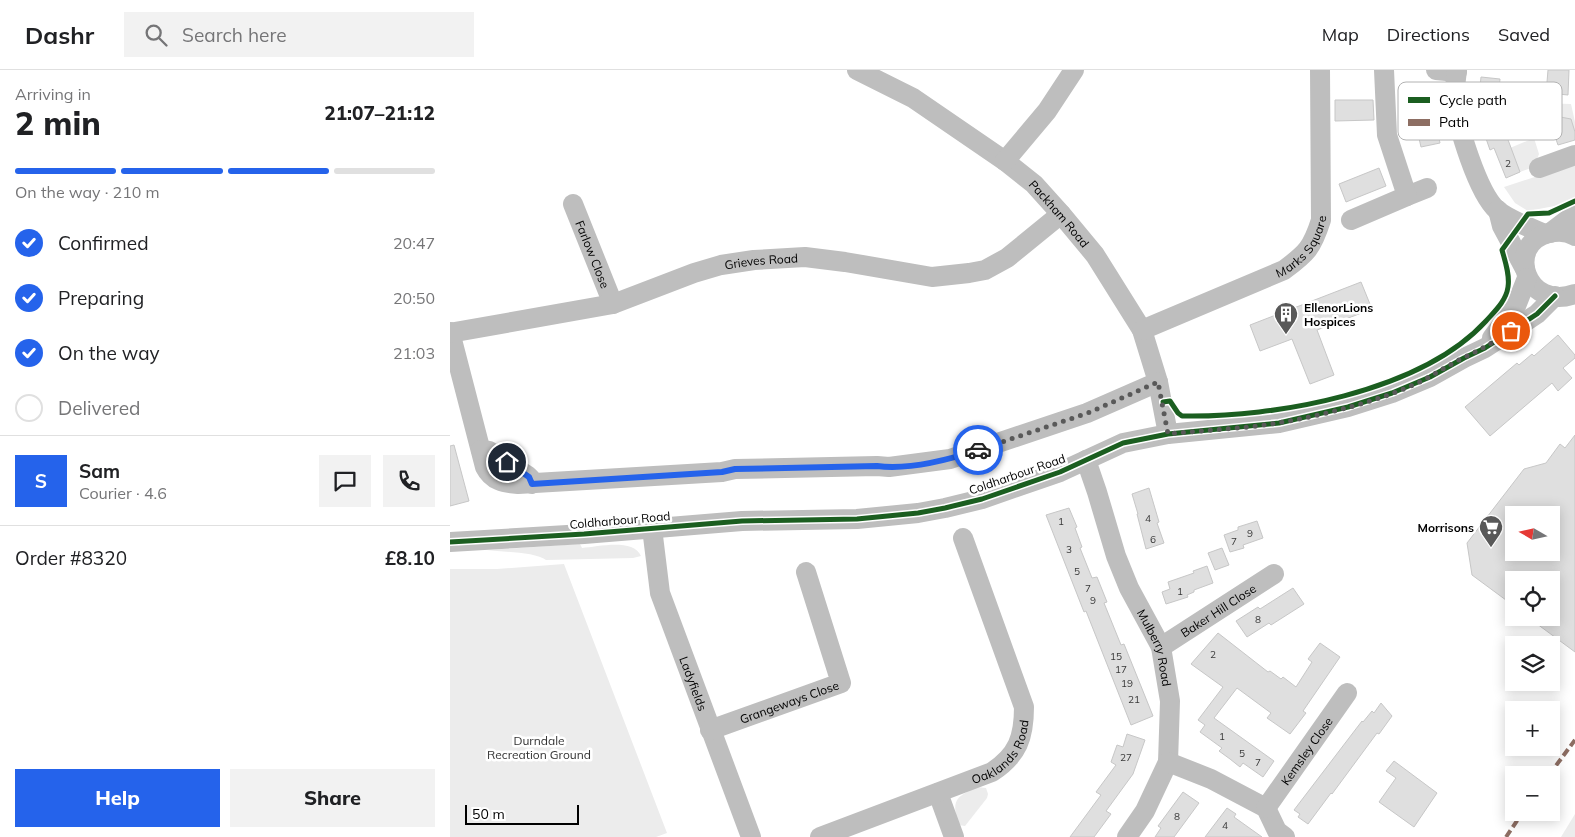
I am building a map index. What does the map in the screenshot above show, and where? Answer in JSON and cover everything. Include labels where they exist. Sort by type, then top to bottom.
[{"type":"street","name":"Packham Road","points":[[857,70],[913,98],[1005,161],[1034,184],[1061,214],[1095,255],[1142,330],[1158,382],[1168,434]]},
{"type":"street","points":[[1005,161],[1047,111],[1074,70]]},
{"type":"street","name":"Marks Square","points":[[1142,330],[1284,270],[1305,255],[1316,237],[1321,220],[1320,70]]},
{"type":"street","points":[[1384,70],[1387,135],[1407,196]]},
{"type":"street","points":[[1436,70],[1457,71]]},
{"type":"street","points":[[1464,140],[1476,174],[1498,210],[1502,226],[1526,274],[1537,290],[1555,296],[1575,294]]},
{"type":"street","points":[[1539,168],[1575,155]]},
{"type":"street","points":[[1351,220],[1427,188]]},
{"type":"street","name":"Farlow Close","points":[[573,204],[614,304]]},
{"type":"street","points":[[1498,210],[1547,234],[1564,232],[1575,236]]},
{"type":"street","name":"Grieves Road","points":[[450,332],[614,304],[704,270],[742,261],[804,257],[828,259],[932,276],[985,270],[1007,258],[1061,214]]},
{"type":"street","name":"Coldharbour Road","points":[[1485,348],[1516,306],[1526,274],[1525,257],[1533,242],[1575,214]]},
{"type":"street","name":"Coldharbour Road","points":[[450,542],[584,534],[742,521],[857,519],[918,513],[945,508],[998,494],[1060,472],[1123,443],[1168,434],[1272,424],[1348,407],[1410,386],[1485,348],[1537,314],[1555,296]]},
{"type":"street","points":[[450,332],[481,450],[489,450],[521,471],[530,478],[532,484],[722,472],[735,469],[889,467],[950,459],[1088,413],[1158,382]]},
{"type":"street","name":"Mulberry Road","points":[[1086,460],[1116,556],[1129,588],[1161,647],[1170,702],[1168,762],[1145,811],[1127,837]]},
{"type":"street","name":"Ladyfields","points":[[652,528],[660,593],[750,837]]},
{"type":"street","name":"Oaklands Road","points":[[820,837],[992,772],[1004,765],[1020,741],[1024,727],[1024,708],[1018,686],[963,538]]},
{"type":"street","name":"Grangeways Close","points":[[710,730],[841,683],[806,572]]},
{"type":"street","name":"Baker Hill Close","points":[[1161,647],[1274,574]]},
{"type":"street","name":"Kemsley Close","points":[[1266,808],[1347,692]]},
{"type":"street","points":[[1168,762],[1211,779],[1266,808],[1278,831],[1285,837]]},
{"type":"street","points":[[938,793],[954,837]]},
{"type":"green space","points":[[1562,104],[1571,104],[1575,132],[1570,119],[1562,121]]},
{"type":"green space","points":[[1529,140],[1535,140],[1539,154],[1534,167],[1520,172],[1510,148]]},
{"type":"green space","points":[[1575,164],[1575,198],[1560,205],[1528,211],[1515,203],[1504,187]]},
{"type":"green space","points":[[580,544],[582,548],[623,545],[637,550],[641,556],[633,558],[546,560],[535,555],[487,550]]},
{"type":"green space","name":"Durndale Recreation Ground","points":[[564,564],[667,833],[656,837],[450,837],[450,569],[497,569]]},
{"type":"green space","points":[[977,787],[986,788],[987,798],[965,826],[959,825],[955,805],[960,797]]},
{"type":"green space","points":[[1575,814],[1575,837],[1561,837]]},
{"type":"building","points":[[1548,70],[1569,70],[1568,95],[1562,94],[1562,82],[1547,82]]},
{"type":"building","points":[[1481,77],[1500,79],[1500,82],[1480,82]]},
{"type":"building","points":[[1335,100],[1373,100],[1374,120],[1335,121]]},
{"type":"building","points":[[1562,117],[1571,119],[1575,140],[1558,145],[1556,140],[1562,140]]},
{"type":"building","points":[[1419,140],[1439,140],[1440,143],[1421,147]]},
{"type":"building","points":[[1487,140],[1508,140],[1520,172],[1506,178],[1494,148],[1490,150]]},
{"type":"building","points":[[1379,168],[1386,186],[1346,202],[1339,184]]},
{"type":"building","name":"EllenorLions Hospices","points":[[1361,282],[1372,309],[1317,330],[1334,375],[1310,384],[1292,339],[1260,351],[1250,325]]},
{"type":"building","points":[[1558,335],[1575,355],[1575,358],[1563,368],[1572,378],[1558,391],[1552,383],[1490,436],[1465,407],[1517,363],[1519,365],[1532,354],[1534,356]]},
{"type":"building","name":"Morrisons","points":[[1575,435],[1575,652],[1560,641],[1560,636],[1553,636],[1540,626],[1560,626],[1560,571],[1505,571],[1505,599],[1472,575],[1467,543],[1524,469],[1546,463],[1560,444],[1565,448]]},
{"type":"building","points":[[454,445],[469,501],[450,506],[450,446]]},
{"type":"building","points":[[1149,488],[1164,543],[1146,549],[1132,494]]},
{"type":"building","points":[[1069,508],[1077,527],[1075,528],[1082,547],[1080,548],[1092,578],[1097,577],[1107,602],[1104,603],[1121,645],[1124,644],[1153,716],[1131,725],[1046,515]]},
{"type":"building","points":[[1257,521],[1263,538],[1243,545],[1244,548],[1230,552],[1224,535],[1238,530],[1238,527]]},
{"type":"building","points":[[1222,548],[1229,565],[1215,570],[1208,553]]},
{"type":"building","points":[[1207,566],[1213,583],[1194,590],[1194,592],[1187,595],[1188,597],[1166,604],[1162,592],[1170,589],[1168,582],[1194,573],[1193,571]]},
{"type":"building","points":[[1293,588],[1304,604],[1271,625],[1269,623],[1247,637],[1236,621],[1258,607],[1260,609]]},
{"type":"building","points":[[1218,633],[1268,672],[1270,671],[1281,679],[1283,677],[1296,687],[1312,662],[1308,659],[1320,643],[1340,657],[1303,711],[1306,713],[1290,734],[1267,718],[1271,713],[1237,688],[1214,718],[1274,761],[1263,777],[1243,763],[1240,767],[1219,751],[1222,748],[1200,732],[1205,725],[1198,720],[1223,687],[1191,664]]},
{"type":"building","points":[[1381,703],[1392,716],[1308,824],[1298,817],[1300,814],[1294,810],[1362,721],[1372,711],[1374,713]]},
{"type":"building","points":[[1127,734],[1145,740],[1133,774],[1106,811],[1111,814],[1094,837],[1070,837],[1101,795],[1096,792],[1116,765],[1111,762],[1117,745],[1123,747]]},
{"type":"building","points":[[1394,761],[1437,793],[1414,827],[1379,802],[1396,778],[1386,771]]},
{"type":"building","points":[[1183,792],[1199,803],[1174,837],[1155,837],[1161,828],[1158,826]]},
{"type":"building","points":[[1227,808],[1236,814],[1234,817],[1262,837],[1205,837]]},
{"type":"marked path","points":[[1556,766],[1575,740]]},
{"type":"marked path","points":[[1506,837],[1517,821]]},
{"type":"cycle path","points":[[1163,402],[1170,401],[1182,416],[1259,412],[1301,406],[1344,396],[1386,383],[1424,366],[1458,346],[1486,321],[1503,301],[1507,292],[1508,278],[1502,250],[1528,214],[1549,213],[1575,201]]},
{"type":"cycle path","points":[[450,542],[584,534],[742,521],[857,519],[918,513],[945,508],[982,499],[1060,472],[1123,443],[1168,434],[1279,423],[1348,407],[1392,393],[1430,377],[1485,348],[1537,314],[1555,296]]},
{"type":"way so far","points":[[978,450],[1088,413],[1158,382],[1168,434],[1254,426],[1292,420],[1363,403],[1410,386],[1485,348],[1511,331]]},
{"type":"place","name":"EllenorLions Hospices","points":[[1286,335]]},
{"type":"place","name":"Morrisons","points":[[1491,548]]},
{"type":"route","points":[[507,462],[529,477],[532,484],[722,472],[735,469],[889,467],[950,459],[978,450]]}]
